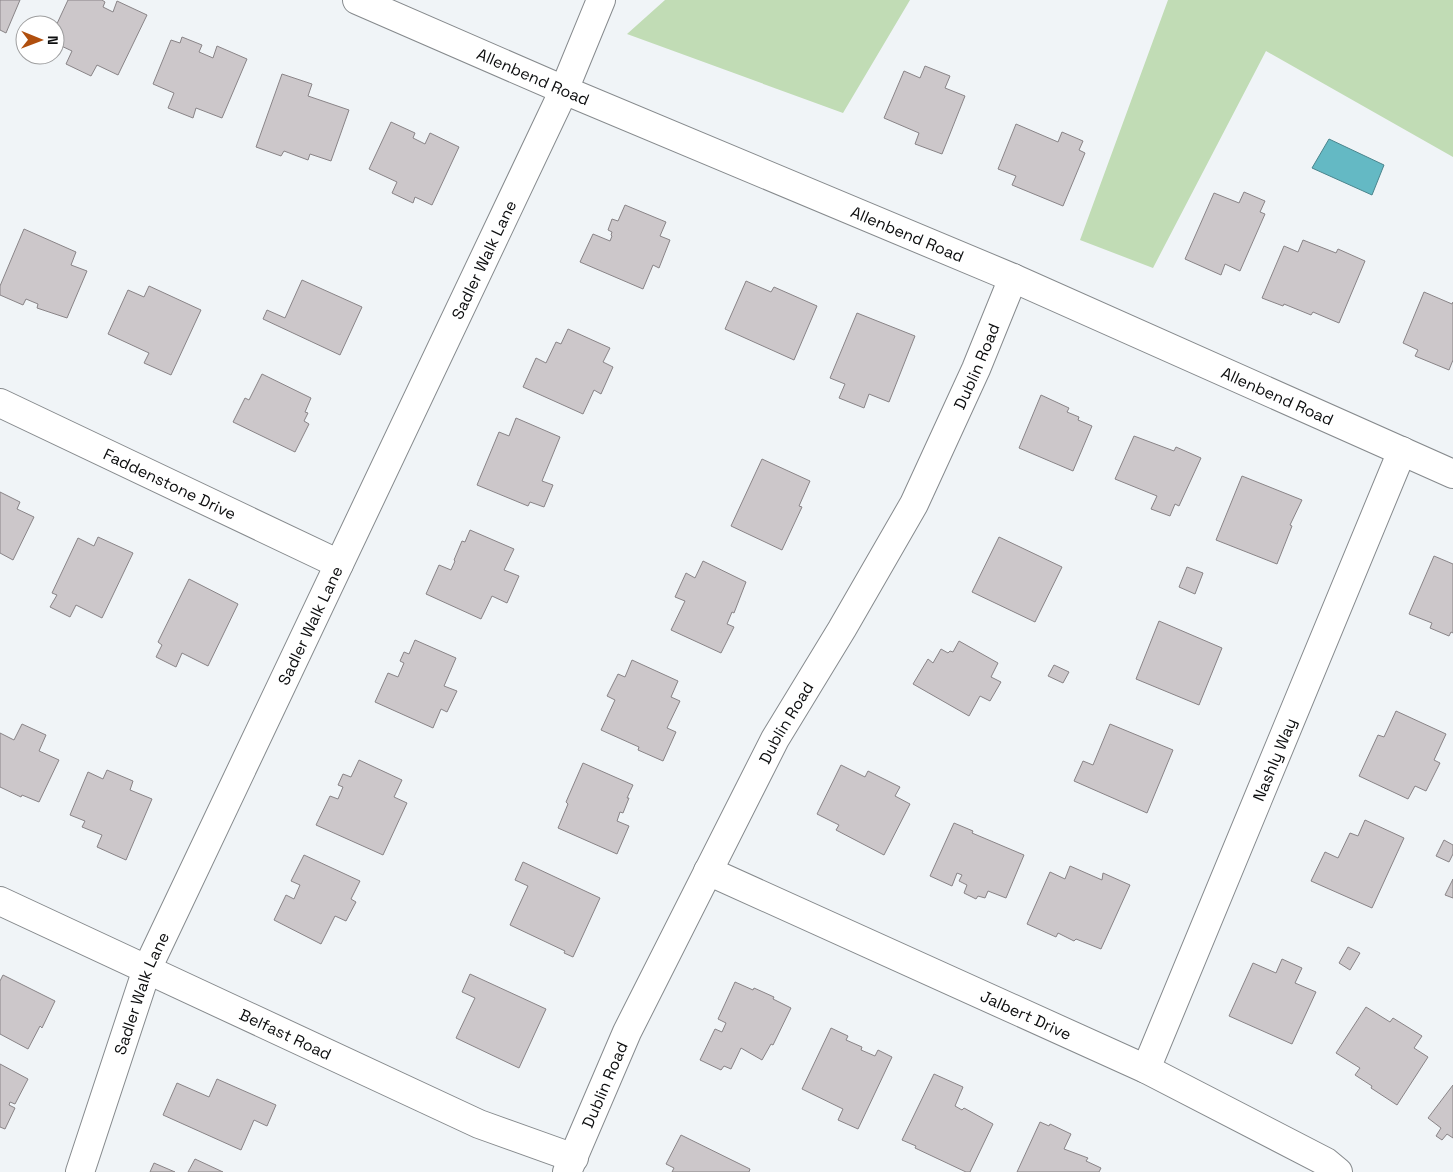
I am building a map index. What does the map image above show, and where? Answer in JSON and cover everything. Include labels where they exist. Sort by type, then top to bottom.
[{"type":"street","name":"Allenbend Road","points":[[357,0],[564,90],[1013,278],[1453,474]]},
{"type":"street","name":"Sadler Walk Lane","points":[[80,1172],[147,969],[564,90],[601,0]]},
{"type":"street","name":"Dublin Road","points":[[570,1165],[627,1032],[775,739],[842,629],[914,504],[976,369],[1013,278]]},
{"type":"street","name":"Faddenstone Drive","points":[[0,403],[339,564]]},
{"type":"street","name":"Nashly Way","points":[[1146,1068],[1402,451]]},
{"type":"street","name":"Jalbert Drive","points":[[708,871],[1146,1068],[1326,1162],[1338,1172]]},
{"type":"street","name":"Belfast Road","points":[[0,900],[570,1165]]},
{"type":"green space","points":[[665,0],[910,0],[843,113],[627,34]]},
{"type":"green space","points":[[1168,0],[1453,0],[1453,157],[1266,51],[1153,268],[1080,240]]},
{"type":"water","points":[[1329,139],[1384,165],[1372,195],[1312,168]]},
{"type":"building","points":[[0,0],[20,0],[6,33],[0,30]]},
{"type":"building","points":[[68,0],[102,0],[105,2],[103,7],[113,12],[117,1],[147,15],[118,75],[97,65],[91,76],[66,64],[72,51],[65,48],[65,15],[61,15]]},
{"type":"building","points":[[182,37],[202,45],[199,52],[213,58],[217,46],[247,59],[222,118],[196,108],[193,118],[168,108],[174,93],[153,84],[171,40],[180,43]]},
{"type":"building","points":[[925,66],[950,76],[945,88],[965,96],[942,154],[915,144],[919,133],[884,118],[904,71],[920,78]]},
{"type":"building","points":[[282,74],[312,84],[308,96],[349,110],[331,161],[310,154],[308,160],[284,151],[281,156],[256,147]]},
{"type":"building","points":[[391,122],[415,133],[413,138],[425,144],[430,133],[459,147],[432,205],[415,197],[413,203],[392,193],[397,182],[369,169]]},
{"type":"building","points":[[1016,124],[1058,142],[1062,132],[1083,141],[1079,150],[1085,153],[1063,206],[1012,185],[1016,176],[998,169]]},
{"type":"building","points":[[1244,192],[1265,201],[1260,212],[1265,214],[1240,271],[1225,264],[1221,275],[1185,259],[1214,193],[1239,203]]},
{"type":"building","points":[[625,205],[666,222],[660,236],[670,240],[659,268],[653,265],[643,289],[580,262],[593,234],[610,241],[612,232],[608,230],[612,219],[618,221]]},
{"type":"building","points":[[24,229],[76,252],[71,265],[87,271],[67,318],[37,308],[38,304],[26,299],[23,305],[0,295],[0,286]]},
{"type":"building","points":[[1303,240],[1336,253],[1338,249],[1365,261],[1339,323],[1313,312],[1311,315],[1284,304],[1283,306],[1262,298],[1284,246],[1298,252]]},
{"type":"building","points":[[302,280],[362,307],[340,355],[263,319],[267,310],[285,318]]},
{"type":"building","points":[[746,281],[771,292],[774,287],[817,306],[794,360],[725,329]]},
{"type":"building","points":[[149,286],[201,310],[171,375],[144,363],[149,353],[108,334],[128,290],[144,297]]},
{"type":"building","points":[[1424,292],[1452,304],[1453,302],[1453,360],[1449,370],[1415,356],[1418,350],[1403,343]]},
{"type":"building","points":[[857,313],[915,336],[889,402],[869,394],[864,408],[839,398],[845,384],[830,378]]},
{"type":"building","points":[[568,329],[610,348],[603,362],[613,367],[601,394],[594,390],[583,414],[523,387],[536,358],[546,363],[556,342],[561,344]]},
{"type":"building","points":[[262,374],[311,398],[305,412],[308,413],[304,421],[309,424],[295,452],[233,422],[245,398],[249,400]]},
{"type":"building","points":[[1041,395],[1069,408],[1067,412],[1079,417],[1078,420],[1092,426],[1073,471],[1019,448]]},
{"type":"building","points":[[516,418],[560,437],[542,481],[553,485],[544,507],[530,502],[528,506],[477,485],[499,432],[509,436]]},
{"type":"building","points":[[1134,436],[1174,451],[1176,447],[1201,458],[1179,506],[1175,504],[1170,516],[1151,509],[1157,496],[1115,479]]},
{"type":"building","points":[[762,459],[810,481],[799,506],[802,507],[782,550],[731,526]]},
{"type":"building","points":[[1242,476],[1302,500],[1290,525],[1292,526],[1277,564],[1216,540]]},
{"type":"building","points":[[0,492],[20,502],[17,509],[34,517],[13,560],[0,553]]},
{"type":"building","points":[[470,530],[514,549],[504,570],[519,576],[507,603],[492,596],[481,619],[426,594],[439,565],[451,570],[462,541],[465,542]]},
{"type":"building","points":[[98,537],[133,553],[102,618],[76,605],[70,617],[50,607],[57,595],[52,593],[78,538],[94,546]]},
{"type":"building","points":[[999,537],[1062,567],[1035,622],[972,592]]},
{"type":"building","points":[[1434,556],[1453,564],[1453,633],[1451,632],[1449,636],[1430,628],[1432,623],[1409,614]]},
{"type":"building","points":[[703,561],[746,582],[734,613],[732,612],[727,624],[734,627],[721,653],[671,630],[685,601],[675,597],[686,573],[695,578]]},
{"type":"building","points":[[1187,567],[1203,573],[1195,594],[1179,587]]},
{"type":"building","points":[[189,579],[238,604],[208,666],[182,653],[176,667],[156,657],[162,645],[158,642]]},
{"type":"building","points":[[1159,621],[1222,648],[1199,705],[1136,679]]},
{"type":"building","points":[[415,640],[456,658],[444,686],[457,691],[447,712],[441,709],[433,728],[375,702],[388,673],[398,677],[404,663],[400,661],[404,652],[409,654]]},
{"type":"building","points":[[959,641],[998,663],[991,677],[1001,682],[990,701],[980,696],[969,716],[913,684],[928,659],[933,663],[941,649],[948,653],[950,651],[953,652]]},
{"type":"building","points":[[632,660],[678,681],[671,697],[680,701],[667,728],[676,732],[663,761],[638,750],[639,747],[601,730],[615,700],[607,696],[618,674],[625,677]]},
{"type":"building","points":[[1054,665],[1069,672],[1063,683],[1048,676]]},
{"type":"building","points":[[1396,711],[1446,734],[1434,760],[1440,763],[1426,791],[1415,786],[1408,799],[1359,776],[1378,735],[1384,737]]},
{"type":"building","points":[[22,724],[46,735],[39,751],[59,760],[39,802],[22,795],[21,797],[0,787],[0,733],[14,740]]},
{"type":"building","points":[[1110,724],[1173,750],[1147,813],[1074,781],[1083,761],[1093,765]]},
{"type":"building","points":[[359,760],[402,780],[394,797],[407,803],[383,855],[316,825],[330,796],[338,799],[343,787],[338,785],[343,774],[351,777]]},
{"type":"building","points":[[583,763],[633,785],[623,813],[620,812],[617,821],[629,826],[617,854],[558,828],[568,804],[566,802]]},
{"type":"building","points":[[841,765],[865,777],[868,771],[900,787],[895,796],[910,804],[884,855],[836,830],[839,825],[817,814]]},
{"type":"building","points":[[107,770],[133,781],[130,790],[152,799],[126,860],[97,847],[102,835],[82,827],[85,821],[70,815],[88,772],[103,779]]},
{"type":"building","points":[[1365,820],[1404,838],[1372,908],[1311,881],[1325,852],[1338,858],[1350,833],[1358,836]]},
{"type":"building","points":[[954,823],[973,831],[972,833],[1024,855],[1006,898],[988,891],[985,898],[978,896],[976,899],[964,893],[967,885],[959,881],[962,875],[957,873],[952,886],[930,876]]},
{"type":"building","points":[[1444,840],[1453,845],[1453,854],[1449,862],[1436,856]]},
{"type":"building","points":[[304,855],[360,881],[351,899],[356,902],[346,921],[335,916],[321,944],[274,920],[286,895],[294,899],[300,885],[291,881]]},
{"type":"building","points":[[523,862],[600,898],[573,957],[564,953],[565,951],[510,925],[528,886],[515,880]]},
{"type":"building","points":[[1070,866],[1102,880],[1103,873],[1130,885],[1101,949],[1076,939],[1074,941],[1058,933],[1056,937],[1027,924],[1050,872],[1065,879]]},
{"type":"building","points":[[1453,879],[1453,898],[1445,895]]},
{"type":"building","points":[[1348,947],[1360,953],[1350,970],[1339,963]]},
{"type":"building","points":[[1282,959],[1302,968],[1295,983],[1316,992],[1292,1044],[1229,1016],[1253,963],[1276,973]]},
{"type":"building","points":[[470,974],[546,1009],[519,1068],[456,1038],[475,998],[462,992]]},
{"type":"building","points":[[3,975],[55,1001],[42,1028],[40,1026],[28,1049],[0,1034],[0,981]]},
{"type":"building","points":[[735,982],[774,997],[773,999],[791,1008],[773,1045],[771,1044],[762,1060],[741,1048],[731,1069],[724,1066],[721,1070],[700,1060],[715,1029],[722,1032],[726,1023],[718,1019]]},
{"type":"building","points":[[1366,1007],[1390,1022],[1393,1018],[1422,1036],[1414,1048],[1428,1057],[1397,1105],[1355,1075],[1360,1068],[1336,1053]]},
{"type":"building","points":[[831,1028],[848,1036],[846,1040],[862,1047],[861,1050],[875,1056],[878,1050],[892,1057],[858,1129],[838,1120],[843,1109],[802,1089]]},
{"type":"building","points":[[0,1064],[28,1079],[15,1104],[10,1102],[9,1105],[15,1108],[5,1129],[0,1127]]},
{"type":"building","points":[[934,1074],[963,1087],[955,1106],[962,1110],[964,1108],[993,1124],[970,1172],[966,1172],[915,1148],[916,1146],[902,1140]]},
{"type":"building","points":[[217,1079],[276,1105],[267,1126],[254,1120],[241,1150],[163,1115],[177,1083],[209,1097]]},
{"type":"building","points":[[1453,1085],[1453,1138],[1447,1134],[1442,1140],[1436,1136],[1441,1128],[1428,1118]]},
{"type":"building","points":[[1040,1122],[1049,1126],[1050,1124],[1071,1134],[1064,1149],[1088,1158],[1086,1161],[1101,1168],[1099,1172],[1017,1172]]},
{"type":"building","points":[[681,1135],[750,1169],[749,1172],[672,1172],[674,1168],[666,1164]]},
{"type":"building","points":[[195,1159],[223,1172],[188,1172]]},
{"type":"building","points":[[154,1163],[175,1172],[150,1172]]}]
